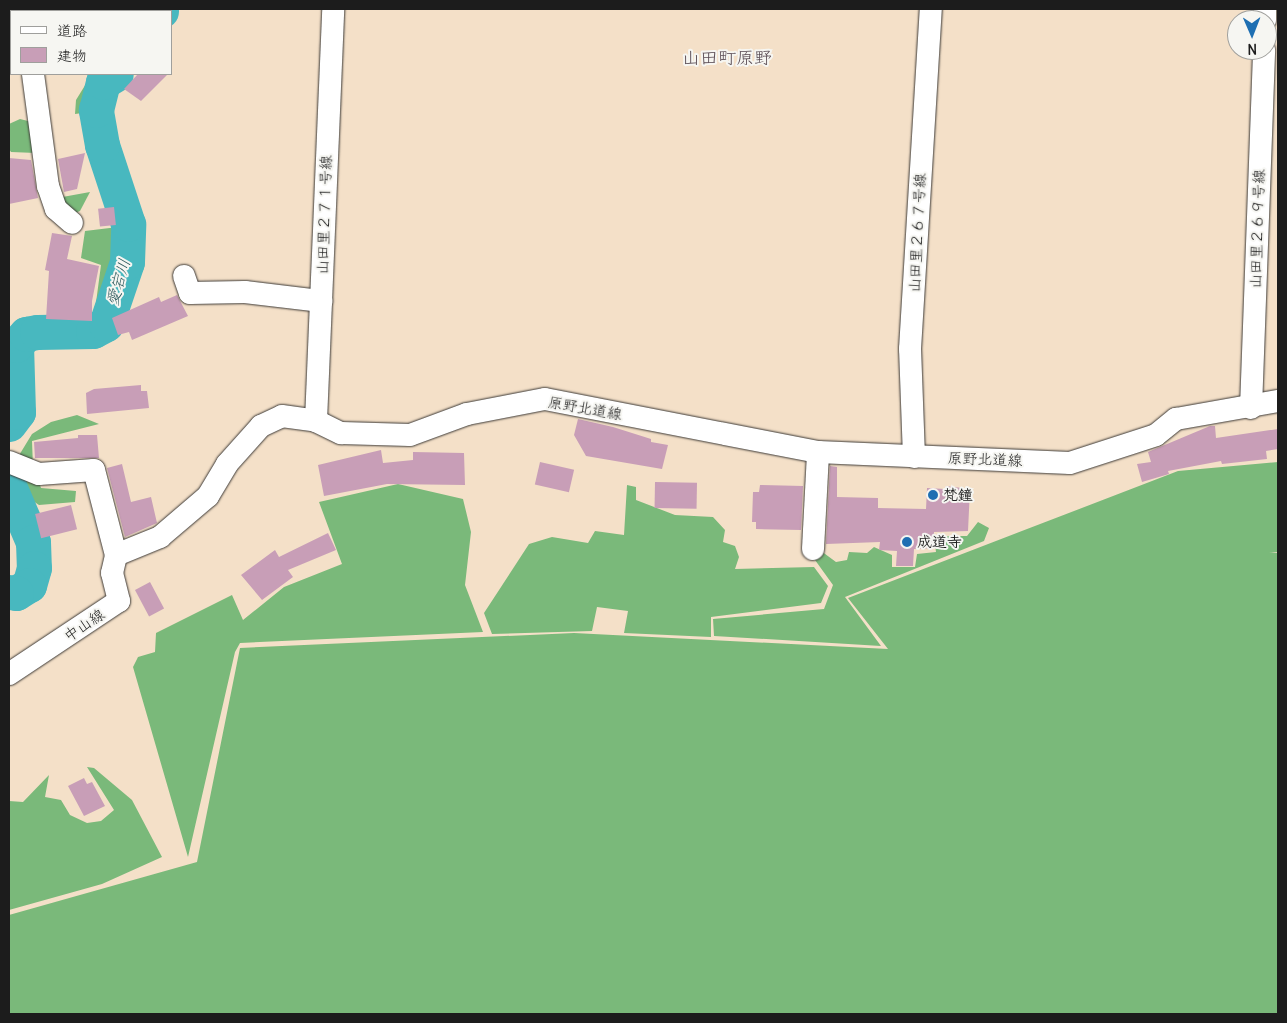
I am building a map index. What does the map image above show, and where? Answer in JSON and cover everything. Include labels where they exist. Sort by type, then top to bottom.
[{"type":"street","name":"山田里２７１号線","points":[[316,421],[333,9]]},
{"type":"street","name":"山田里２６７号線","points":[[914,457],[910,349],[931,9]]},
{"type":"street","name":"山田里２６９号線","points":[[1251,408],[1264,60]]},
{"type":"street","points":[[33,75],[48,186],[56,209],[72,223]]},
{"type":"street","points":[[184,276],[190,292],[245,292],[321,301]]},
{"type":"street","name":"原野北道線","points":[[116,555],[160,537],[208,496],[226,464],[261,426],[282,416],[316,421],[341,433],[410,435],[467,414],[545,399],[818,452],[1070,463],[1156,435],[1176,419],[1278,402]]},
{"type":"street","points":[[812,549],[818,452]]},
{"type":"street","points":[[9,462],[39,474],[94,470],[116,555]]},
{"type":"street","name":"中山線","points":[[9,674],[119,601],[112,573],[116,555]]},
{"type":"green space","points":[[91,75],[104,75],[99,78],[90,112],[75,114],[76,100]]},
{"type":"green space","points":[[20,119],[32,122],[36,153],[11,152],[9,149],[9,124]]},
{"type":"green space","points":[[90,192],[80,211],[70,215],[57,198]]},
{"type":"green space","points":[[117,215],[127,226],[125,236],[115,239],[115,255],[125,259],[115,290],[123,295],[119,306],[95,310],[101,265],[81,258],[85,231],[118,227]]},
{"type":"green space","points":[[9,347],[20,353],[25,411],[9,437]]},
{"type":"green space","points":[[77,415],[99,424],[32,441],[33,467],[18,457],[32,434],[51,422]]},
{"type":"green space","points":[[1278,462],[1278,552],[1269,553],[1278,553],[1278,1014],[9,1014],[9,915],[197,862],[240,648],[574,633],[888,649],[848,598],[1178,471]]},
{"type":"green space","points":[[9,465],[38,479],[41,488],[76,491],[75,502],[39,505],[27,497],[42,538],[39,556],[23,556],[9,516]]},
{"type":"green space","points":[[398,484],[463,499],[471,532],[465,585],[483,632],[240,643],[235,652],[188,857],[133,667],[138,657],[155,652],[156,633],[232,595],[243,620],[284,587],[342,564],[319,502]]},
{"type":"green space","points":[[627,485],[636,487],[636,500],[675,515],[713,517],[725,530],[723,542],[735,546],[739,557],[735,569],[814,567],[828,586],[821,603],[711,617],[711,637],[624,633],[628,611],[597,607],[592,631],[492,634],[484,613],[529,544],[552,537],[588,543],[595,531],[624,535]]},
{"type":"green space","points":[[978,522],[989,528],[984,541],[845,597],[881,646],[714,636],[713,619],[824,609],[833,585],[815,560],[817,548],[836,562],[847,560],[849,552],[867,553],[874,547],[892,555],[892,567],[915,567],[917,554],[936,552],[934,536],[967,536]]},
{"type":"green space","points":[[87,767],[94,768],[132,800],[162,857],[102,884],[9,910],[9,801],[23,802],[49,775],[45,797],[61,800],[70,815],[87,823],[101,821],[114,810]]},
{"type":"building","points":[[137,75],[167,75],[141,101],[124,89]]},
{"type":"building","points":[[85,153],[77,189],[64,192],[58,159]]},
{"type":"building","points":[[9,158],[31,160],[38,198],[9,204]]},
{"type":"building","points":[[114,207],[116,225],[100,227],[98,209]]},
{"type":"building","points":[[52,233],[72,236],[67,259],[99,266],[92,301],[92,321],[46,319],[49,271],[45,270]]},
{"type":"building","points":[[177,295],[188,316],[132,340],[129,332],[118,335],[112,318],[159,297],[161,302]]},
{"type":"building","points":[[141,385],[141,391],[147,391],[149,408],[87,414],[86,393],[94,389]]},
{"type":"building","points":[[578,419],[613,427],[651,439],[651,442],[668,445],[662,469],[586,456],[574,435]]},
{"type":"building","points":[[1210,426],[1215,426],[1216,438],[1278,429],[1278,449],[1266,451],[1267,459],[1222,464],[1221,461],[1168,471],[1169,474],[1142,482],[1137,464],[1151,462],[1148,452]]},
{"type":"building","points":[[78,435],[97,435],[99,458],[35,458],[34,442],[78,438]]},
{"type":"building","points":[[381,450],[383,463],[413,460],[413,452],[464,453],[465,485],[387,484],[324,496],[318,465]]},
{"type":"building","points":[[540,462],[574,470],[569,492],[535,484]]},
{"type":"building","points":[[122,464],[131,502],[151,497],[157,523],[125,537],[107,468]]},
{"type":"building","points":[[830,466],[837,467],[837,497],[878,498],[878,508],[926,509],[927,488],[945,489],[946,486],[970,489],[968,531],[934,532],[934,548],[914,549],[913,566],[896,566],[897,551],[879,550],[880,542],[826,544]]},
{"type":"building","points":[[655,482],[697,483],[697,509],[655,508]]},
{"type":"building","points":[[760,485],[803,486],[801,530],[756,529],[756,522],[752,522],[753,492],[759,492]]},
{"type":"building","points":[[71,505],[77,529],[41,538],[35,514]]},
{"type":"building","points":[[328,533],[336,550],[288,570],[293,577],[262,600],[241,575],[275,550],[279,557]]},
{"type":"building","points":[[150,582],[164,608],[149,616],[135,590]]},
{"type":"building","points":[[84,778],[87,784],[92,782],[105,806],[84,816],[68,786]]},
{"type":"waterway","name":"愛宕川","points":[[9,424],[18,412],[16,345],[26,334],[37,332],[93,331],[106,324],[127,262],[128,224],[102,145],[96,110],[103,82],[114,75]]},
{"type":"waterway","name":"愛宕川","points":[[9,486],[33,542],[34,568],[29,585],[16,593],[9,592]]},
{"type":"place","name":"梵鐘","points":[[933,495]]},
{"type":"place","name":"成道寺","points":[[907,542]]},
{"type":"district","name":"山田町原野","points":[[727,58]]}]
